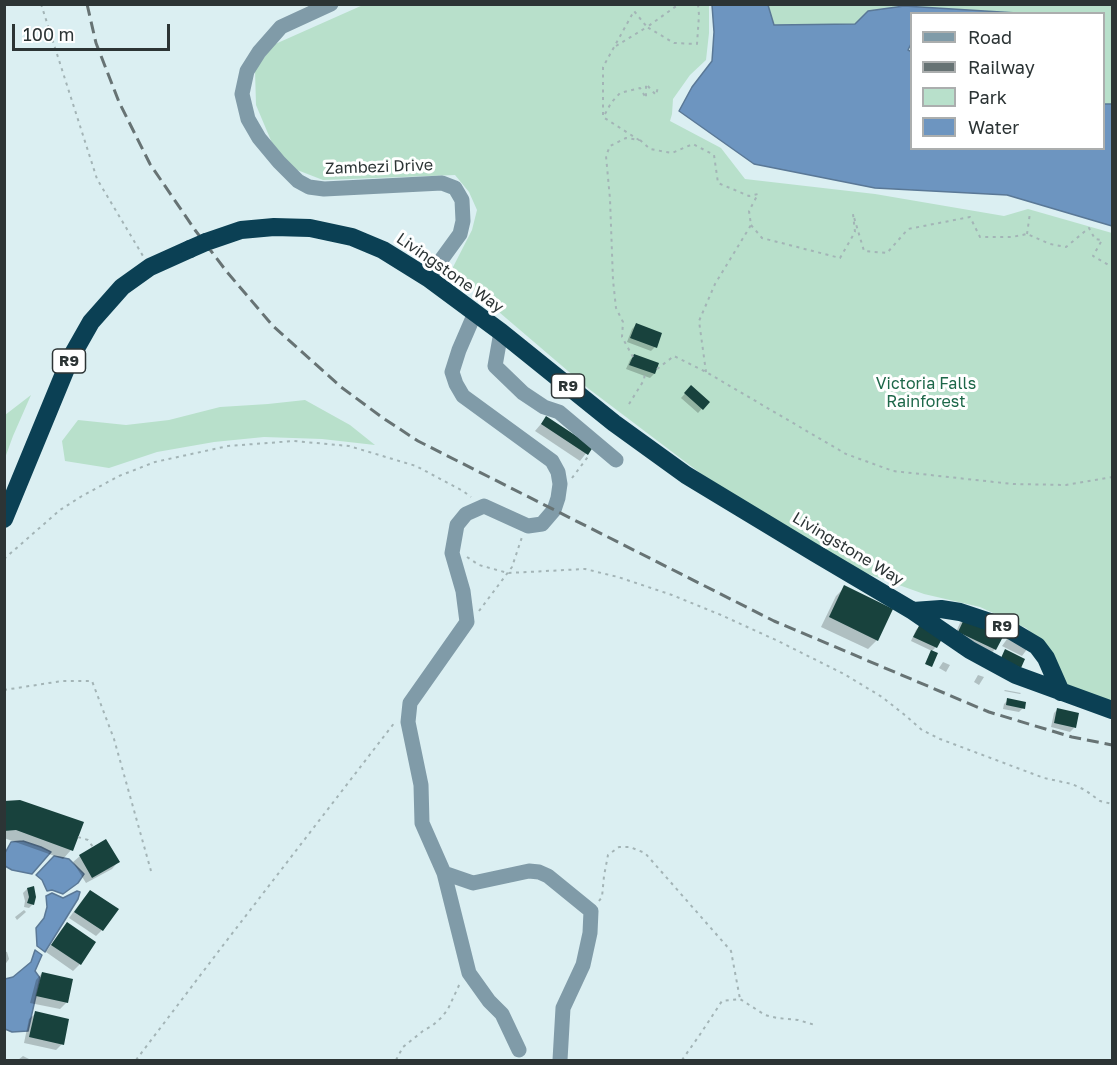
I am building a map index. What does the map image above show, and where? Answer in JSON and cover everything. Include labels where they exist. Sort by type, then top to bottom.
[{"type":"highway","name":"Livingstone Way","points":[[4,519],[70,359],[91,322],[122,287],[150,267],[198,245],[241,230],[274,227],[310,228],[352,237],[383,250],[428,278],[501,332],[614,423],[686,475],[913,611],[979,655],[1016,675],[1113,710]]},
{"type":"highway","name":"R9","points":[[913,611],[941,609],[960,612],[1005,627],[1037,646],[1047,658],[1061,692]]},
{"type":"street","name":"Zambezi Drive","points":[[331,4],[281,27],[259,52],[247,70],[242,94],[248,119],[259,138],[279,162],[298,181],[309,187],[324,189],[442,183],[455,188],[462,200],[463,221],[460,234],[428,278]]},
{"type":"street","points":[[475,313],[459,350],[453,372],[456,384],[463,396],[552,461],[558,472],[560,484],[558,498],[554,510],[542,524],[528,526],[483,506],[466,514],[457,525],[453,553],[463,591],[467,622],[410,703],[408,722],[422,785],[422,824],[444,873],[469,973],[489,1001],[502,1014],[519,1050]]},
{"type":"street","points":[[501,332],[495,366],[523,393],[544,407],[559,412],[616,460]]},
{"type":"street","points":[[559,412],[578,394]]},
{"type":"street","points":[[444,873],[473,883],[539,872],[548,876],[591,911],[590,933],[583,964],[563,1008],[560,1060]]},
{"type":"path","points":[[41,4],[97,179],[150,267]]},
{"type":"path","points":[[614,47],[679,4]]},
{"type":"path","points":[[603,117],[603,67],[634,11],[646,27],[674,43],[697,44],[698,4]]},
{"type":"path","points":[[603,117],[620,93],[640,88],[646,98],[646,84],[656,95],[658,87]]},
{"type":"path","points":[[603,117],[650,149],[672,153],[693,144],[714,155],[718,183],[749,196],[758,194],[749,211],[751,225],[762,238],[840,258],[855,232],[853,214],[864,251],[887,253],[909,230],[970,218],[980,237],[1012,237],[1027,234],[1066,248],[1089,228],[1095,239],[1102,240],[1093,256],[1113,267]]},
{"type":"path","points":[[633,357],[621,337],[623,321],[616,308],[606,156],[610,146],[626,138],[639,140]]},
{"type":"path","points":[[1027,234],[1030,213]]},
{"type":"path","points":[[706,372],[699,321],[715,284],[751,225]]},
{"type":"path","points":[[657,369],[674,356],[706,372],[846,454],[893,471],[1013,484],[1066,485],[1113,477]]},
{"type":"path","points":[[629,404],[644,380],[645,371]]},
{"type":"path","points":[[4,559],[60,510],[119,476],[156,462],[228,447],[294,441],[349,446],[416,466],[463,491],[483,506]]},
{"type":"path","points":[[558,498],[598,444]]},
{"type":"path","points":[[467,622],[474,617],[512,567],[521,538],[528,526]]},
{"type":"path","points":[[454,537],[464,555],[479,565],[508,573],[585,569],[672,595],[778,641],[844,674],[882,697],[922,730],[940,739],[1044,778],[1072,784],[1100,801],[1113,804]]},
{"type":"path","points":[[4,690],[62,681],[92,681],[114,739],[152,872]]},
{"type":"path","points":[[136,1060],[396,722]]},
{"type":"path","points":[[78,837],[88,840],[93,847]]},
{"type":"path","points":[[591,911],[602,897],[609,855],[619,847],[630,847],[645,853],[731,951],[740,999]]},
{"type":"path","points":[[396,1060],[403,1047],[442,1017],[460,981],[469,973]]},
{"type":"path","points":[[682,1060],[722,1001],[740,999],[765,1015],[815,1025]]},
{"type":"green space","name":"Victoria Falls Rainforest","points":[[363,5],[709,5],[706,60],[690,75],[673,99],[670,121],[721,148],[745,179],[875,194],[1004,216],[1028,209],[1112,233],[1112,702],[1068,687],[1050,650],[1026,628],[980,607],[924,594],[857,570],[704,476],[589,389],[451,271],[472,230],[477,210],[469,192],[455,175],[323,180],[292,168],[272,143],[256,105],[255,70],[273,45]]},
{"type":"green space","points":[[768,5],[1112,5],[1112,104],[1105,104],[1105,12],[998,12],[904,6],[868,11],[855,24],[773,25]]},
{"type":"green space","points":[[31,395],[13,436],[5,458],[5,415]]},
{"type":"green space","points":[[305,400],[350,425],[375,445],[322,439],[264,437],[214,442],[157,452],[109,468],[65,461],[62,441],[78,420],[126,425],[169,420],[220,407]]},
{"type":"water","points":[[712,5],[768,5],[774,25],[855,24],[868,11],[904,6],[1001,12],[910,12],[908,50],[910,51],[910,150],[1105,150],[1105,104],[1112,104],[1112,226],[1007,195],[875,188],[754,164],[679,111],[692,87],[712,61],[714,32]]},
{"type":"water","points":[[23,841],[51,852],[32,874],[12,870],[5,866],[5,853],[11,842]]},
{"type":"water","points":[[54,856],[69,859],[84,874],[78,883],[63,894],[52,890],[47,891],[42,880],[36,875]]},
{"type":"water","points":[[77,891],[80,892],[78,899],[45,952],[37,946],[36,928],[44,918],[47,907],[46,896],[52,893],[63,898]]},
{"type":"water","points":[[35,950],[42,955],[35,971],[40,978],[28,1031],[12,1032],[5,1029],[5,979],[13,977],[31,962]]},
{"type":"building","points":[[636,323],[662,333],[657,348],[630,338]]},
{"type":"building","points":[[634,354],[659,363],[655,374],[629,365]]},
{"type":"building","points":[[691,385],[710,402],[703,410],[684,393]]},
{"type":"building","points":[[546,416],[593,447],[588,455],[541,424]]},
{"type":"building","points":[[844,585],[893,609],[878,641],[829,617]]},
{"type":"building","points":[[966,615],[1005,633],[996,650],[958,632]]},
{"type":"building","points":[[920,624],[944,635],[937,648],[913,637]]},
{"type":"building","points":[[1005,649],[1025,659],[1021,668],[1001,658]]},
{"type":"building","points":[[931,650],[938,653],[932,667],[925,664]]},
{"type":"building","points":[[1007,698],[1026,702],[1025,709],[1006,705]]},
{"type":"building","points":[[1057,708],[1079,713],[1076,728],[1054,723]]},
{"type":"building","points":[[20,800],[84,822],[73,851],[16,830],[4,831],[4,801]]},
{"type":"building","points":[[106,839],[120,862],[92,878],[79,855]]},
{"type":"building","points":[[34,886],[36,897],[34,905],[27,903],[29,897],[27,888]]},
{"type":"building","points":[[90,890],[119,909],[103,931],[74,912]]},
{"type":"building","points":[[67,922],[96,942],[81,965],[51,945]]},
{"type":"building","points":[[42,972],[73,979],[68,1003],[36,996]]},
{"type":"building","points":[[35,1011],[69,1019],[64,1045],[29,1037]]},
{"type":"railway","points":[[87,4],[96,43],[119,102],[150,164],[195,230],[273,326],[341,387],[383,418],[418,441],[774,621],[989,712],[1072,737],[1112,745]]}]
